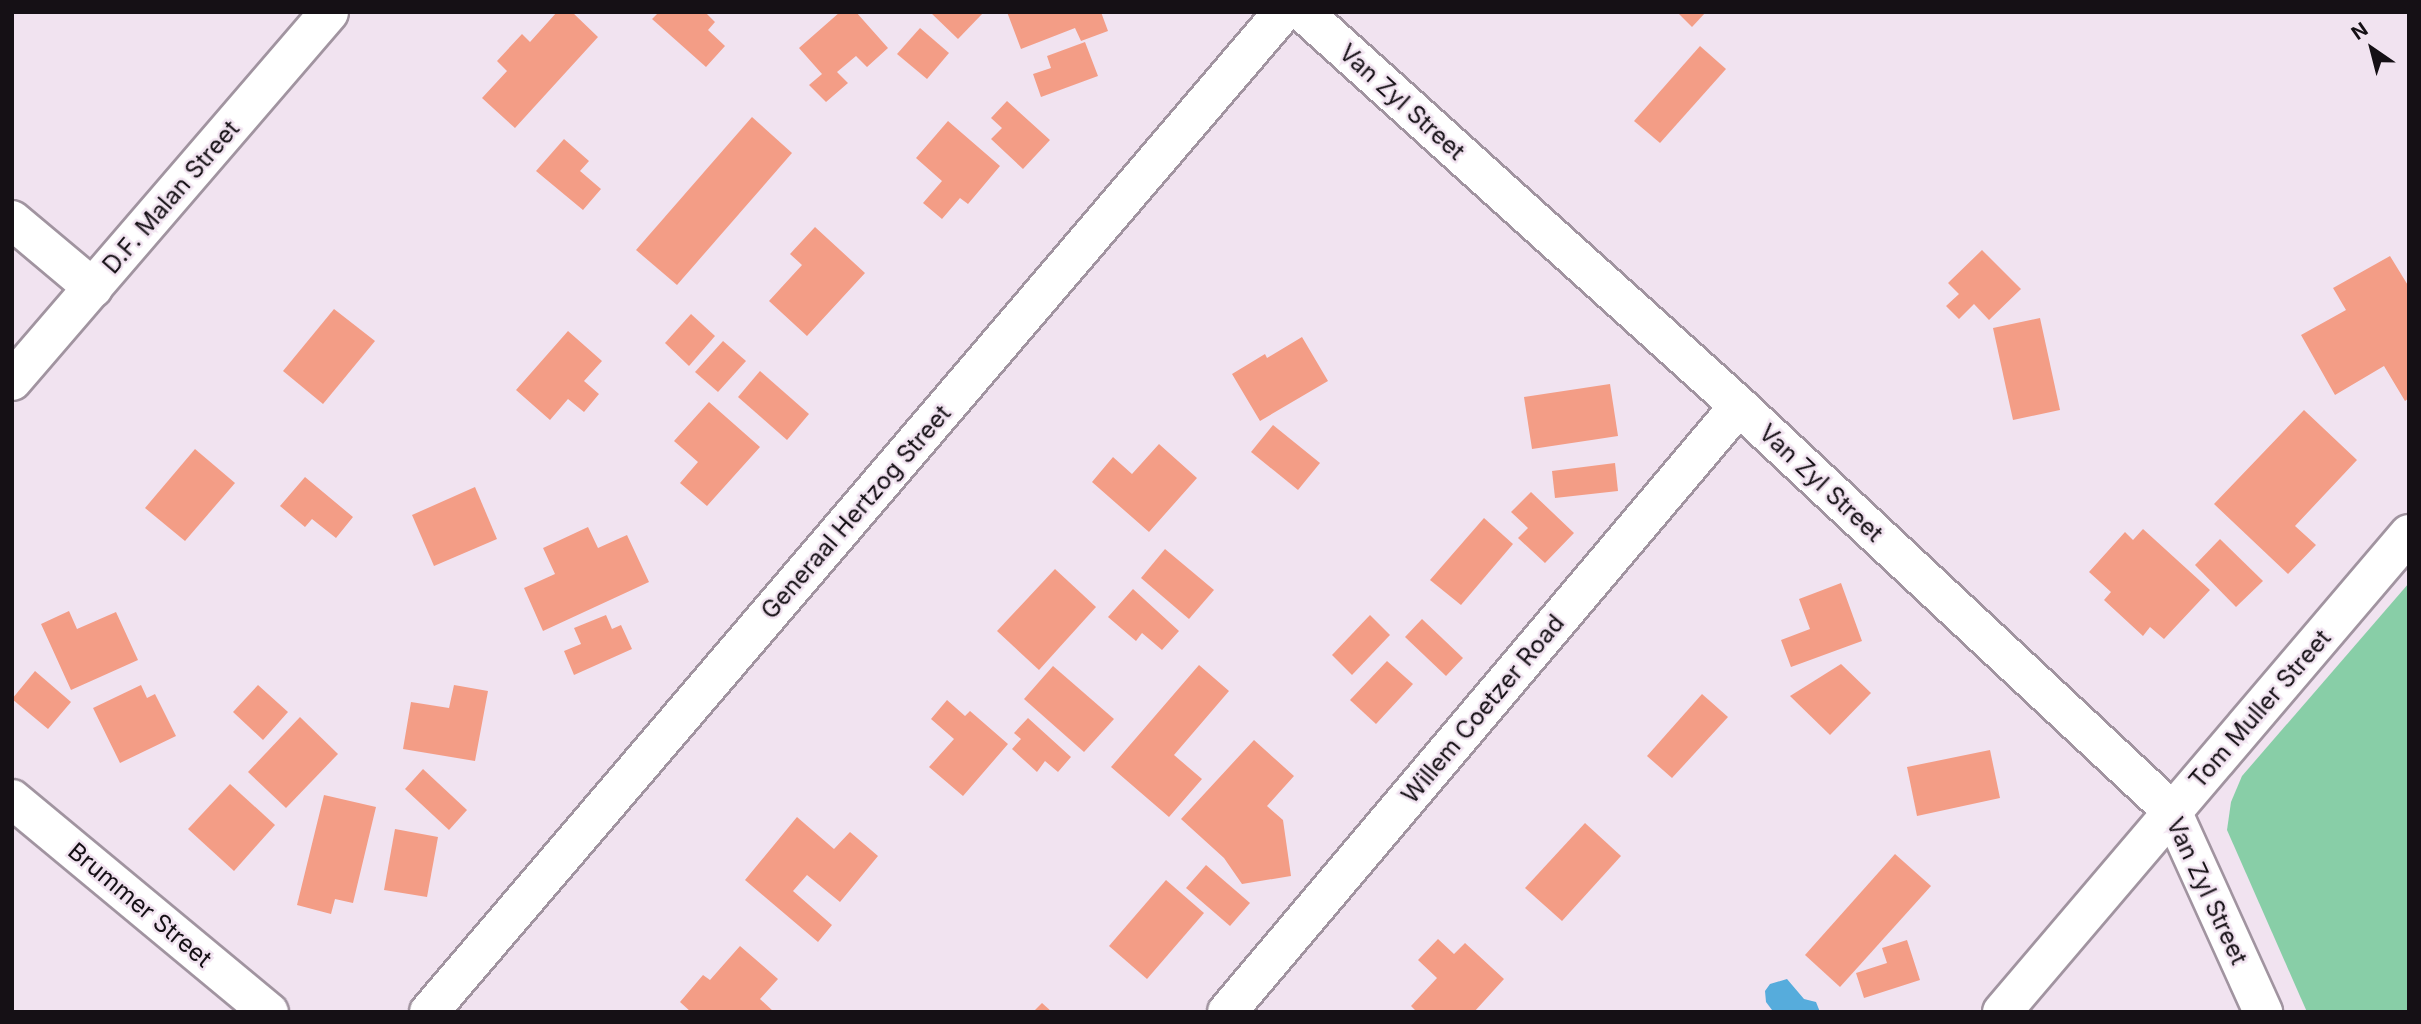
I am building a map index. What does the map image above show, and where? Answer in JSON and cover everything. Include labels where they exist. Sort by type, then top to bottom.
[{"type":"street","name":"D.F. Malan Street","points":[[12,381],[329,12]]},
{"type":"street","name":"Generaal Hertzog Street","points":[[429,1012],[1283,12]]},
{"type":"street","name":"Van Zyl Street","points":[[1303,12],[1739,406],[2172,811],[2263,1012]]},
{"type":"street","points":[[12,220],[93,288]]},
{"type":"street","name":"Willem Coetzer Road","points":[[1227,1012],[1739,406]]},
{"type":"street","name":"Tom Muller Street","points":[[2002,1012],[2409,534]]},
{"type":"street","name":"Brummer Street","points":[[12,799],[269,1012]]},
{"type":"green space","points":[[2409,583],[2409,1012],[2307,1012],[2227,830],[2231,802],[2242,776]]},
{"type":"water","points":[[1787,979],[1804,999],[1816,1002],[1820,1012],[1772,1010],[1766,1002],[1765,991],[1770,984]]},
{"type":"building","points":[[557,12],[572,12],[598,37],[515,128],[482,98],[507,71],[497,61],[522,34],[530,42]]},
{"type":"building","points":[[659,12],[705,12],[715,22],[708,30],[725,46],[706,67],[652,19]]},
{"type":"building","points":[[840,12],[856,12],[888,48],[867,67],[856,56],[837,72],[848,83],[826,102],[809,85],[822,74],[799,48]]},
{"type":"building","points":[[930,12],[984,12],[958,39]]},
{"type":"building","points":[[1007,12],[1101,12],[1108,31],[1081,41],[1075,28],[1021,49]]},
{"type":"building","points":[[1677,12],[1706,12],[1692,27]]},
{"type":"building","points":[[920,28],[949,53],[927,79],[897,54]]},
{"type":"building","points":[[1085,42],[1098,76],[1041,97],[1033,74],[1051,68],[1047,56]]},
{"type":"building","points":[[1700,46],[1726,69],[1660,143],[1634,121]]},
{"type":"building","points":[[1007,101],[1050,140],[1023,169],[991,139],[1002,128],[991,118]]},
{"type":"building","points":[[752,117],[792,153],[677,285],[636,250]]},
{"type":"building","points":[[948,121],[1000,166],[968,204],[960,198],[942,219],[923,203],[942,181],[916,158]]},
{"type":"building","points":[[564,139],[589,161],[580,171],[601,189],[583,210],[536,171]]},
{"type":"building","points":[[815,227],[865,273],[807,336],[769,301],[802,265],[790,254]]},
{"type":"building","points":[[1982,250],[2021,289],[1989,320],[1974,304],[1959,319],[1946,306],[1959,294],[1948,283]]},
{"type":"building","points":[[2390,256],[2409,287],[2409,398],[2405,401],[2384,366],[2335,395],[2301,335],[2346,310],[2333,288]]},
{"type":"building","points":[[334,309],[375,341],[323,404],[283,371]]},
{"type":"building","points":[[691,314],[715,336],[689,366],[665,343]]},
{"type":"building","points":[[2040,318],[2060,410],[2013,420],[1993,328]]},
{"type":"building","points":[[568,331],[602,361],[584,381],[599,394],[584,412],[568,399],[550,420],[516,390]]},
{"type":"building","points":[[1302,337],[1328,381],[1260,421],[1232,374],[1265,354],[1267,358]]},
{"type":"building","points":[[723,341],[746,361],[718,392],[695,372]]},
{"type":"building","points":[[760,371],[809,414],[787,440],[738,397]]},
{"type":"building","points":[[1610,384],[1618,436],[1532,449],[1524,397]]},
{"type":"building","points":[[709,402],[760,447],[707,506],[680,483],[698,462],[674,441]]},
{"type":"building","points":[[2304,410],[2357,460],[2295,526],[2316,545],[2288,574],[2214,504]]},
{"type":"building","points":[[1273,425],[1320,463],[1298,490],[1251,452]]},
{"type":"building","points":[[1159,444],[1197,478],[1149,532],[1092,482],[1113,457],[1132,474]]},
{"type":"building","points":[[195,449],[235,483],[185,541],[145,508]]},
{"type":"building","points":[[1615,463],[1618,491],[1555,498],[1552,471]]},
{"type":"building","points":[[305,477],[353,517],[336,538],[312,519],[305,527],[280,506]]},
{"type":"building","points":[[475,487],[497,539],[434,566],[412,515]]},
{"type":"building","points":[[1531,492],[1574,533],[1545,563],[1518,538],[1528,528],[1511,512]]},
{"type":"building","points":[[1484,518],[1513,544],[1461,605],[1430,580]]},
{"type":"building","points":[[588,527],[598,548],[627,535],[649,582],[543,631],[524,588],[555,574],[543,548]]},
{"type":"building","points":[[2143,529],[2210,590],[2164,639],[2150,627],[2143,636],[2104,600],[2111,592],[2089,572],[2125,532],[2133,540]]},
{"type":"building","points":[[2220,539],[2263,581],[2236,607],[2195,565]]},
{"type":"building","points":[[1165,549],[1214,590],[1189,619],[1141,578]]},
{"type":"building","points":[[1055,569],[1096,607],[1039,670],[997,631]]},
{"type":"building","points":[[1841,583],[1862,641],[1791,667],[1781,640],[1810,629],[1799,599]]},
{"type":"building","points":[[1133,589],[1179,631],[1162,650],[1142,633],[1136,641],[1108,617]]},
{"type":"building","points":[[69,611],[77,629],[116,612],[138,660],[71,690],[41,624]]},
{"type":"building","points":[[606,615],[612,629],[621,625],[632,649],[574,675],[564,651],[581,644],[574,628]]},
{"type":"building","points":[[1370,615],[1390,635],[1352,675],[1332,655]]},
{"type":"building","points":[[1422,619],[1463,658],[1446,676],[1405,637]]},
{"type":"building","points":[[1387,661],[1413,684],[1376,724],[1350,700]]},
{"type":"building","points":[[1841,664],[1871,693],[1830,735],[1790,696]]},
{"type":"building","points":[[1199,665],[1229,691],[1174,755],[1202,779],[1169,817],[1111,767]]},
{"type":"building","points":[[1053,666],[1114,719],[1084,752],[1024,699]]},
{"type":"building","points":[[35,671],[71,702],[48,729],[12,699]]},
{"type":"building","points":[[141,685],[147,698],[155,694],[176,736],[120,763],[93,708]]},
{"type":"building","points":[[258,685],[288,712],[263,740],[233,712]]},
{"type":"building","points":[[454,685],[488,691],[475,761],[403,749],[411,702],[449,708]]},
{"type":"building","points":[[1702,694],[1728,717],[1672,778],[1647,756]]},
{"type":"building","points":[[947,700],[965,716],[970,711],[1008,744],[963,796],[929,767],[954,739],[931,719]]},
{"type":"building","points":[[300,717],[338,754],[286,808],[248,772]]},
{"type":"building","points":[[1028,718],[1071,757],[1058,772],[1045,761],[1037,772],[1012,749],[1021,739],[1014,733]]},
{"type":"building","points":[[1254,740],[1294,776],[1267,806],[1283,820],[1291,876],[1242,884],[1224,858],[1181,819]]},
{"type":"building","points":[[1990,750],[2000,798],[1917,816],[1907,767]]},
{"type":"building","points":[[423,769],[467,810],[449,830],[405,789]]},
{"type":"building","points":[[230,784],[275,825],[234,871],[188,829]]},
{"type":"building","points":[[324,795],[376,807],[353,903],[335,899],[331,914],[297,905]]},
{"type":"building","points":[[797,817],[834,849],[850,832],[878,856],[840,902],[807,875],[793,891],[832,925],[818,942],[745,880]]},
{"type":"building","points":[[1585,823],[1621,856],[1562,921],[1525,888]]},
{"type":"building","points":[[395,829],[438,837],[427,897],[384,890]]},
{"type":"building","points":[[1895,854],[1931,886],[1840,987],[1805,955]]},
{"type":"building","points":[[1206,865],[1250,903],[1230,926],[1186,888]]},
{"type":"building","points":[[1166,880],[1204,913],[1147,979],[1109,946]]},
{"type":"building","points":[[1438,939],[1454,954],[1465,943],[1504,979],[1474,1012],[1417,1012],[1411,1006],[1437,978],[1418,960]]},
{"type":"building","points":[[1907,940],[1920,980],[1864,998],[1856,973],[1887,963],[1882,948]]},
{"type":"building","points":[[740,946],[778,979],[760,999],[774,1012],[691,1012],[680,1002],[703,975],[710,980]]},
{"type":"building","points":[[1042,1003],[1052,1012],[1033,1012]]}]
